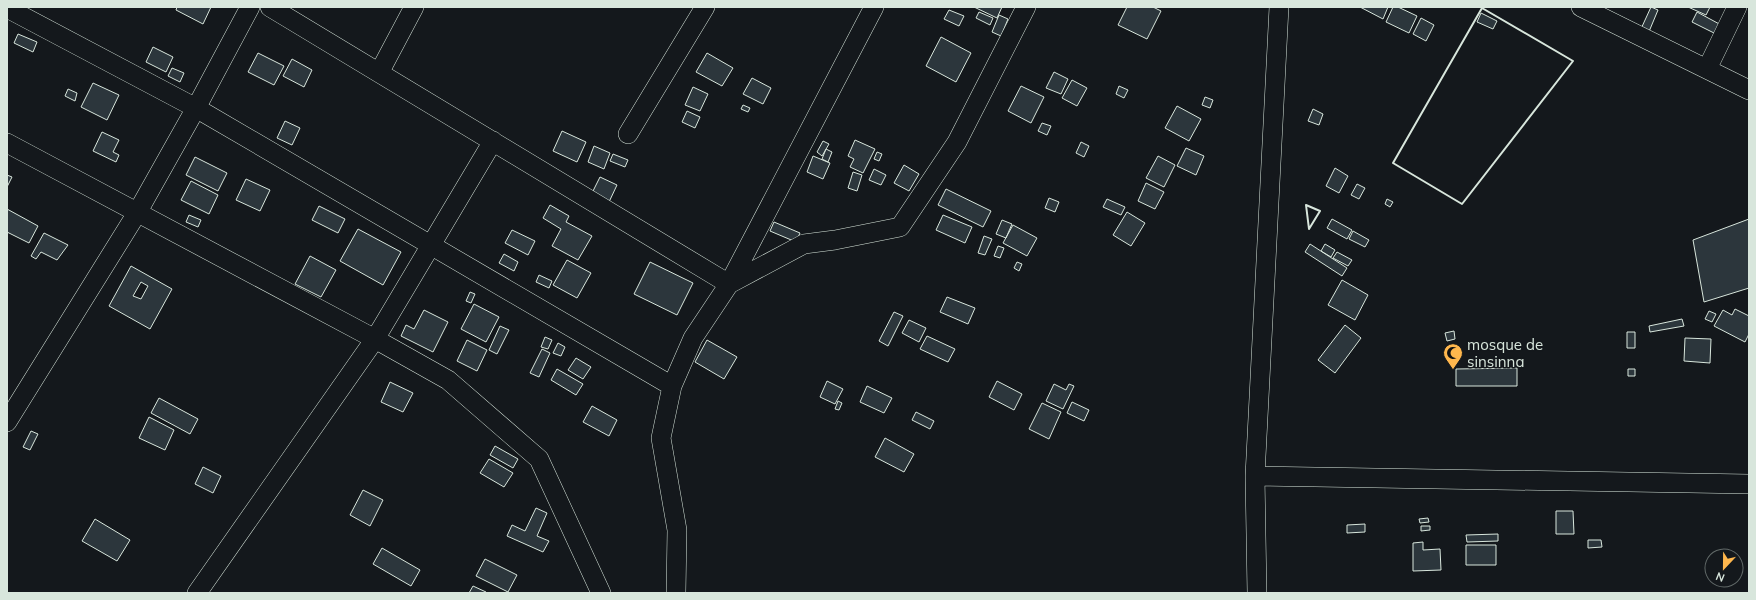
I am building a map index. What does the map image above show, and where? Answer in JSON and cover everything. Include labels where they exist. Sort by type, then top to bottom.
[{"type":"street","points":[[7,422],[137,213],[196,108],[250,7]]},
{"type":"street","points":[[270,7],[729,284]]},
{"type":"street","points":[[379,72],[414,7]]},
{"type":"street","points":[[628,134],[706,7]]},
{"type":"street","points":[[676,593],[677,530],[661,438],[672,386],[693,338],[729,284],[874,7]]},
{"type":"street","points":[[729,284],[804,244],[835,240],[900,227],[957,142],[1026,7]]},
{"type":"street","points":[[1257,593],[1256,476],[1279,7]]},
{"type":"street","points":[[1581,7],[1749,90]]},
{"type":"street","points":[[1708,69],[1738,7]]},
{"type":"street","points":[[7,8],[196,108],[672,386]]},
{"type":"street","points":[[197,593],[375,339],[493,141]]},
{"type":"street","points":[[7,144],[375,339],[448,380],[539,459],[601,593]]},
{"type":"street","points":[[1256,476],[1749,484]]},
{"type":"building","points":[[177,7],[211,7],[203,24],[176,10]]},
{"type":"building","points":[[974,7],[1002,7],[997,18]]},
{"type":"building","points":[[1127,7],[1153,7],[1161,11],[1147,39],[1118,25]]},
{"type":"building","points":[[1360,7],[1388,7],[1383,19]]},
{"type":"building","points":[[1393,7],[1398,7],[1417,16],[1409,33],[1386,22]]},
{"type":"building","points":[[1651,7],[1658,10],[1648,34],[1640,31]]},
{"type":"building","points":[[1688,7],[1710,7],[1706,15]]},
{"type":"building","points":[[949,10],[964,16],[959,26],[944,19]]},
{"type":"building","points":[[979,12],[993,18],[990,25],[976,18]]},
{"type":"building","points":[[1697,12],[1723,26],[1718,35],[1692,22]]},
{"type":"building","points":[[1481,13],[1497,21],[1493,29],[1477,22]]},
{"type":"building","points":[[999,15],[1008,19],[1001,36],[992,32]]},
{"type":"building","points":[[1421,18],[1434,25],[1426,41],[1413,34]]},
{"type":"building","points":[[18,34],[37,42],[33,52],[14,43]]},
{"type":"building","points":[[941,37],[971,53],[956,82],[926,66]]},
{"type":"building","points":[[153,47],[173,57],[166,72],[146,62]]},
{"type":"building","points":[[258,53],[284,66],[274,85],[248,72]]},
{"type":"building","points":[[707,53],[733,68],[722,86],[696,72]]},
{"type":"building","points":[[292,59],[312,70],[304,87],[283,76]]},
{"type":"building","points":[[172,68],[184,73],[180,82],[168,76]]},
{"type":"building","points":[[1054,72],[1068,79],[1061,94],[1046,88]]},
{"type":"building","points":[[752,78],[771,88],[763,104],[743,94]]},
{"type":"building","points":[[1072,80],[1087,88],[1077,106],[1062,98]]},
{"type":"building","points":[[93,83],[119,95],[107,120],[81,107]]},
{"type":"building","points":[[1021,86],[1044,97],[1031,123],[1008,111]]},
{"type":"building","points":[[1119,86],[1128,90],[1124,98],[1116,94]]},
{"type":"building","points":[[693,87],[708,94],[700,111],[685,105]]},
{"type":"building","points":[[68,89],[77,93],[75,101],[65,96]]},
{"type":"building","points":[[1205,97],[1213,100],[1210,108],[1202,105]]},
{"type":"building","points":[[743,105],[750,108],[748,112],[741,109]]},
{"type":"building","points":[[1177,106],[1201,119],[1189,141],[1165,128]]},
{"type":"building","points":[[1313,109],[1323,114],[1319,125],[1308,121]]},
{"type":"building","points":[[687,111],[700,117],[695,128],[682,122]]},
{"type":"building","points":[[285,121],[300,128],[292,145],[277,138]]},
{"type":"building","points":[[1042,123],[1051,126],[1047,135],[1038,131]]},
{"type":"building","points":[[562,131],[586,142],[577,162],[553,151]]},
{"type":"building","points":[[102,132],[119,140],[113,152],[119,155],[116,162],[93,151]]},
{"type":"building","points":[[855,140],[875,149],[863,173],[850,167],[854,159],[848,156]]},
{"type":"building","points":[[823,141],[829,144],[822,156],[817,152]]},
{"type":"building","points":[[1081,142],[1089,146],[1084,157],[1076,153]]},
{"type":"building","points":[[594,146],[610,153],[604,169],[588,162]]},
{"type":"building","points":[[1186,148],[1204,156],[1196,175],[1177,166]]},
{"type":"building","points":[[826,149],[832,152],[828,162],[822,159]]},
{"type":"building","points":[[877,152],[882,154],[879,161],[874,159]]},
{"type":"building","points":[[613,154],[628,160],[625,167],[610,161]]},
{"type":"building","points":[[813,156],[830,163],[823,179],[807,172]]},
{"type":"building","points":[[1158,156],[1175,165],[1164,187],[1146,178]]},
{"type":"building","points":[[195,157],[227,173],[218,191],[186,175]]},
{"type":"building","points":[[904,165],[919,174],[909,191],[894,183]]},
{"type":"building","points":[[1335,168],[1348,176],[1339,193],[1326,186]]},
{"type":"building","points":[[874,169],[886,175],[881,185],[869,180]]},
{"type":"building","points":[[853,172],[862,175],[857,191],[848,188]]},
{"type":"building","points":[[7,175],[12,177],[7,187]]},
{"type":"building","points":[[600,177],[617,185],[609,202],[592,193]]},
{"type":"building","points":[[246,179],[270,190],[260,211],[236,200]]},
{"type":"building","points":[[191,181],[218,195],[209,214],[181,200]]},
{"type":"building","points":[[1146,183],[1164,192],[1155,209],[1138,201]]},
{"type":"building","points":[[1357,184],[1365,188],[1359,199],[1351,195]]},
{"type":"building","points":[[946,189],[991,211],[983,227],[938,205]]},
{"type":"building","points":[[1049,198],[1059,202],[1055,212],[1045,208]]},
{"type":"building","points":[[1107,199],[1125,207],[1121,215],[1103,207]]},
{"type":"building","points":[[1387,199],[1393,202],[1390,207],[1385,204]]},
{"type":"building","points":[[550,205],[569,216],[566,222],[592,236],[578,260],[552,246],[561,229],[543,218]]},
{"type":"building","points":[[319,206],[345,219],[338,233],[312,220]]},
{"type":"building","points":[[7,209],[38,226],[29,243],[7,232]]},
{"type":"building","points":[[1127,212],[1145,223],[1131,246],[1113,235]]},
{"type":"building","points":[[189,215],[201,220],[198,227],[186,222]]},
{"type":"building","points":[[943,215],[972,227],[965,243],[936,230]]},
{"type":"building","points":[[1332,219],[1352,230],[1347,239],[1327,228]]},
{"type":"building","points":[[1749,219],[1749,288],[1704,302],[1693,240]]},
{"type":"building","points":[[1002,220],[1012,224],[1006,238],[996,234]]},
{"type":"building","points":[[774,222],[800,233],[796,242],[770,231]]},
{"type":"building","points":[[1013,225],[1037,238],[1027,256],[1003,243]]},
{"type":"building","points":[[358,229],[401,252],[383,285],[340,261]]},
{"type":"building","points":[[512,230],[535,241],[528,255],[505,243]]},
{"type":"building","points":[[1353,231],[1369,240],[1365,247],[1349,239]]},
{"type":"building","points":[[44,233],[68,245],[57,260],[41,252],[36,259],[31,256]]},
{"type":"building","points":[[984,236],[992,239],[985,255],[978,253]]},
{"type":"building","points":[[1310,244],[1347,268],[1342,276],[1305,252]]},
{"type":"building","points":[[1325,244],[1335,250],[1331,257],[1321,251]]},
{"type":"building","points":[[998,246],[1004,248],[1000,258],[994,256]]},
{"type":"building","points":[[1337,252],[1352,260],[1348,266],[1333,258]]},
{"type":"building","points":[[504,254],[518,262],[514,271],[499,263]]},
{"type":"building","points":[[310,256],[336,270],[321,297],[295,284]]},
{"type":"building","points":[[567,260],[591,273],[577,298],[553,285]]},
{"type":"building","points":[[650,262],[693,283],[677,315],[634,294]]},
{"type":"building","points":[[1017,262],[1022,264],[1019,271],[1014,268]]},
{"type":"building","points":[[131,266],[172,289],[150,329],[109,306]],"holes":[[[141,282],[148,286],[141,299],[133,296]]]},
{"type":"building","points":[[539,275],[552,281],[549,288],[536,282]]},
{"type":"building","points":[[1342,280],[1368,295],[1355,320],[1328,305]]},
{"type":"building","points":[[470,292],[475,294],[471,303],[466,301]]},
{"type":"building","points":[[947,297],[975,308],[968,324],[940,312]]},
{"type":"building","points":[[474,304],[499,317],[486,342],[461,329]]},
{"type":"building","points":[[1735,309],[1749,316],[1749,334],[1745,342],[1714,326],[1723,310],[1732,315]]},
{"type":"building","points":[[424,310],[448,322],[433,352],[401,336],[406,325],[414,329]]},
{"type":"building","points":[[1709,311],[1716,314],[1712,322],[1705,319]]},
{"type":"building","points":[[894,312],[903,316],[888,346],[879,341]]},
{"type":"building","points":[[1682,319],[1684,326],[1650,332],[1649,326]]},
{"type":"building","points":[[909,320],[926,328],[919,342],[902,333]]},
{"type":"building","points":[[1345,325],[1361,338],[1335,373],[1318,360]]},
{"type":"building","points":[[500,326],[509,330],[497,354],[489,350]]},
{"type":"building","points":[[1454,331],[1455,339],[1447,341],[1445,333]]},
{"type":"building","points":[[1627,332],[1635,332],[1635,348],[1627,348]]},
{"type":"building","points":[[927,336],[955,349],[948,362],[920,349]]},
{"type":"building","points":[[545,337],[552,340],[548,349],[541,347]]},
{"type":"building","points":[[1685,338],[1711,339],[1710,363],[1684,361]]},
{"type":"building","points":[[467,340],[487,350],[477,371],[457,361]]},
{"type":"building","points":[[707,340],[737,357],[724,379],[695,362]]},
{"type":"building","points":[[558,343],[565,347],[561,356],[553,353]]},
{"type":"building","points":[[542,349],[550,353],[539,377],[530,373]]},
{"type":"building","points":[[576,358],[591,367],[583,379],[568,370]]},
{"type":"building","points":[[1517,368],[1517,386],[1456,386],[1456,369]]},
{"type":"building","points":[[557,369],[583,384],[576,395],[551,380]]},
{"type":"building","points":[[1628,369],[1635,369],[1635,376],[1628,376]]},
{"type":"building","points":[[827,381],[843,389],[835,404],[820,397]]},
{"type":"building","points":[[997,381],[1022,394],[1014,410],[989,397]]},
{"type":"building","points":[[390,382],[413,393],[403,412],[381,402]]},
{"type":"building","points":[[1054,384],[1066,390],[1069,384],[1074,386],[1063,409],[1046,401]]},
{"type":"building","points":[[867,386],[892,398],[884,413],[860,402]]},
{"type":"building","points":[[159,398],[198,419],[190,434],[151,413]]},
{"type":"building","points":[[838,401],[842,403],[839,410],[835,409]]},
{"type":"building","points":[[1072,402],[1089,410],[1084,421],[1067,413]]},
{"type":"building","points":[[1042,403],[1061,412],[1049,439],[1029,429]]},
{"type":"building","points":[[592,406],[617,420],[609,436],[583,422]]},
{"type":"building","points":[[916,412],[934,421],[930,429],[912,420]]},
{"type":"building","points":[[149,417],[174,430],[165,450],[139,438]]},
{"type":"building","points":[[31,431],[38,434],[30,450],[23,447]]},
{"type":"building","points":[[885,438],[914,454],[904,472],[875,457]]},
{"type":"building","points":[[495,446],[518,459],[513,468],[490,455]]},
{"type":"building","points":[[489,459],[513,473],[504,487],[480,473]]},
{"type":"building","points":[[203,467],[221,476],[213,493],[195,484]]},
{"type":"building","points":[[363,490],[383,500],[370,526],[350,515]]},
{"type":"building","points":[[536,508],[547,513],[537,536],[549,541],[543,552],[507,536],[512,525],[525,531]]},
{"type":"building","points":[[1556,511],[1573,511],[1574,534],[1556,534]]},
{"type":"building","points":[[1428,518],[1429,522],[1420,523],[1419,519]]},
{"type":"building","points":[[95,519],[130,540],[117,561],[82,541]]},
{"type":"building","points":[[1365,524],[1365,532],[1347,533],[1347,525]]},
{"type":"building","points":[[1421,526],[1430,526],[1430,530],[1421,531]]},
{"type":"building","points":[[1498,534],[1498,541],[1467,542],[1466,535]]},
{"type":"building","points":[[1588,540],[1601,540],[1602,547],[1588,548]]},
{"type":"building","points":[[1423,542],[1423,550],[1440,549],[1441,570],[1413,571],[1413,543]]},
{"type":"building","points":[[1466,545],[1496,545],[1496,565],[1466,565]]},
{"type":"building","points":[[382,548],[420,570],[411,586],[373,564]]},
{"type":"building","points":[[485,559],[517,575],[508,592],[476,576]]},
{"type":"building","points":[[473,586],[486,592],[486,593],[469,593]]},
{"type":"wall","points":[[1482,8],[1573,61],[1462,204],[1393,163],[1482,8]]},
{"type":"wall","points":[[1306,205],[1320,211],[1309,229],[1306,205]]},
{"type":"place","name":"mosque de sinsinna","points":[[1453,370]]}]
